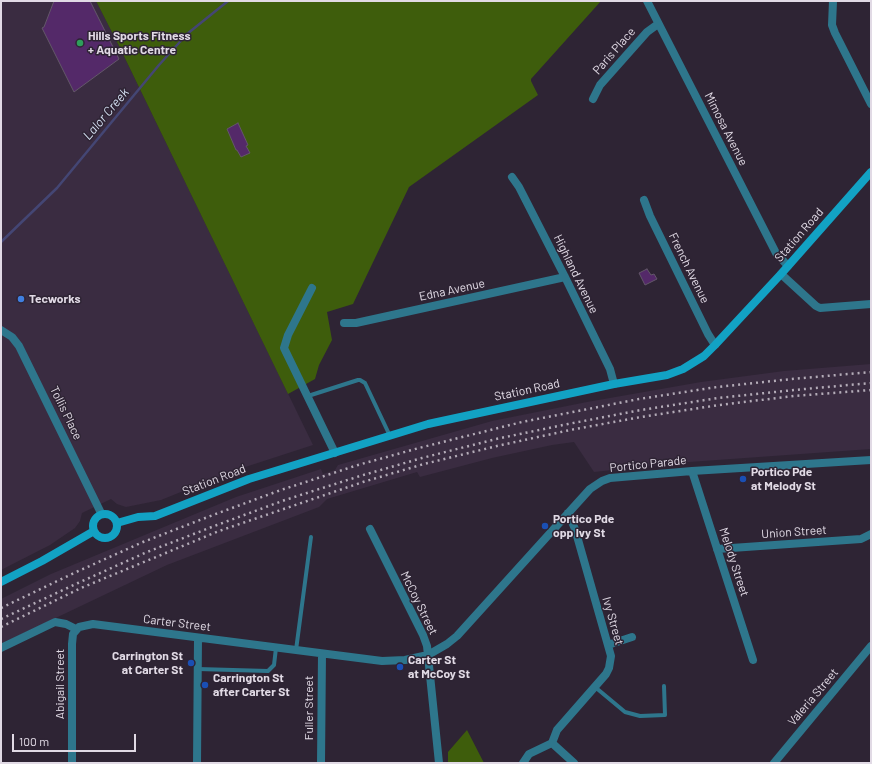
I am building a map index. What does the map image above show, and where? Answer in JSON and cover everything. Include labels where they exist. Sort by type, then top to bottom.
[{"type":"main road","name":"Station Road","points":[[117,523],[138,517],[155,516],[250,479],[428,424],[614,384],[667,375],[683,369],[704,356],[716,345],[871,172]]},
{"type":"main road","points":[[106,513],[113,516],[117,523],[116,532],[110,537],[102,538],[94,531],[93,522],[95,518],[101,514],[106,513]]},
{"type":"main road","points":[[1,582],[42,561],[94,531]]},
{"type":"street","name":"Mimosa Avenue","points":[[647,1],[776,253],[788,266]]},
{"type":"street","points":[[833,1],[832,25],[871,104]]},
{"type":"street","name":"Paris Place","points":[[593,99],[600,85],[647,32],[658,24]]},
{"type":"street","name":"Highland Avenue","points":[[512,177],[519,187],[565,277],[610,369],[614,384]]},
{"type":"street","name":"French Avenue","points":[[644,200],[663,244],[708,334],[716,345]]},
{"type":"street","points":[[781,274],[820,308],[871,304]]},
{"type":"street","name":"Edna Avenue","points":[[344,322],[356,322],[565,277]]},
{"type":"street","points":[[312,288],[288,335],[284,348],[335,453]]},
{"type":"street","name":"Tollis Place","points":[[1,330],[12,337],[19,346],[101,514]]},
{"type":"street","name":"Portico Parade","points":[[428,655],[447,644],[457,636],[590,489],[602,481],[610,478],[692,471],[871,460]]},
{"type":"street","name":"Melody Street","points":[[692,471],[753,660]]},
{"type":"street","name":"Ivy Street","points":[[552,743],[557,730],[606,674],[609,668],[610,656],[608,644],[575,529],[568,513]]},
{"type":"street","name":"McCoy Street","points":[[370,529],[423,635],[428,655],[439,763]]},
{"type":"street","name":"Union Street","points":[[717,549],[862,539],[871,534]]},
{"type":"street","points":[[1,648],[55,622],[66,624],[76,629]]},
{"type":"street","name":"Carter Street","points":[[76,629],[83,625],[93,624],[382,661],[405,660],[428,655]]},
{"type":"street","name":"Abigail Street","points":[[72,763],[72,644],[73,634],[76,629]]},
{"type":"street","points":[[608,644],[632,637]]},
{"type":"street","points":[[197,763],[198,638]]},
{"type":"street","name":"Valeria Street","points":[[774,763],[871,646]]},
{"type":"street","name":"Fuller Street","points":[[321,763],[322,654]]},
{"type":"street","points":[[523,763],[529,754],[552,743],[574,763]]},
{"type":"lane","points":[[308,396],[360,380],[365,383],[390,436]]},
{"type":"lane","points":[[296,651],[311,537]]},
{"type":"lane","points":[[198,669],[268,670],[274,665],[276,648]]},
{"type":"lane","points":[[595,687],[625,712],[640,716],[665,715],[664,686]]},
{"type":"shaded area","points":[[1,1],[96,1],[313,445],[233,471],[161,500],[126,507],[117,504],[111,499],[82,513],[80,521],[75,528],[50,545],[1,570]]},
{"type":"shaded area","points":[[871,364],[871,449],[689,462],[594,472],[574,442],[552,445],[492,458],[420,477],[417,472],[327,499],[319,507],[167,565],[1,644],[1,599],[51,574],[236,497],[321,469],[323,474],[335,470],[338,465],[492,421],[587,402],[701,382],[784,371]]},
{"type":"green space","points":[[96,1],[601,1],[531,79],[538,95],[409,187],[353,304],[327,312],[332,340],[319,365],[315,379],[288,394]]},
{"type":"green space","points":[[467,730],[484,763],[448,763],[448,752]]},
{"type":"building","name":"Hills Sports Fitness + Aquatic Centre","points":[[54,1],[90,1],[119,59],[74,92],[42,28],[44,27]]},
{"type":"building","points":[[238,123],[250,153],[241,157],[236,150],[227,129]]},
{"type":"building","points":[[647,269],[651,275],[654,274],[657,279],[645,285],[639,273]]},
{"type":"waterway","name":"Lalor Creek","points":[[1,242],[57,188],[159,65],[187,34],[228,1]]},
{"type":"railway","points":[[1,608],[143,542],[213,515],[281,490],[358,465],[419,448],[522,422],[639,399],[717,387],[871,372]]},
{"type":"railway","points":[[1,619],[147,552],[217,525],[285,500],[422,458],[496,439],[641,410],[718,398],[871,383]]},
{"type":"railway","points":[[1,627],[81,588],[219,531],[363,482],[424,464],[570,430],[641,417],[719,405],[794,396],[871,390]]},
{"type":"place","name":"Hills Sports Fitness + Aquatic Centre","points":[[80,43]]},
{"type":"place","name":"Tecworks","points":[[21,299]]},
{"type":"place","name":"Portico Pde at Melody St","points":[[743,479]]},
{"type":"place","name":"Portico Pde opp Ivy St","points":[[545,526]]},
{"type":"place","name":"Carrington St at Carter St","points":[[191,663]]},
{"type":"place","name":"Carter St at McCoy St","points":[[400,667]]},
{"type":"place","name":"Carrington St after Carter St","points":[[205,685]]}]
